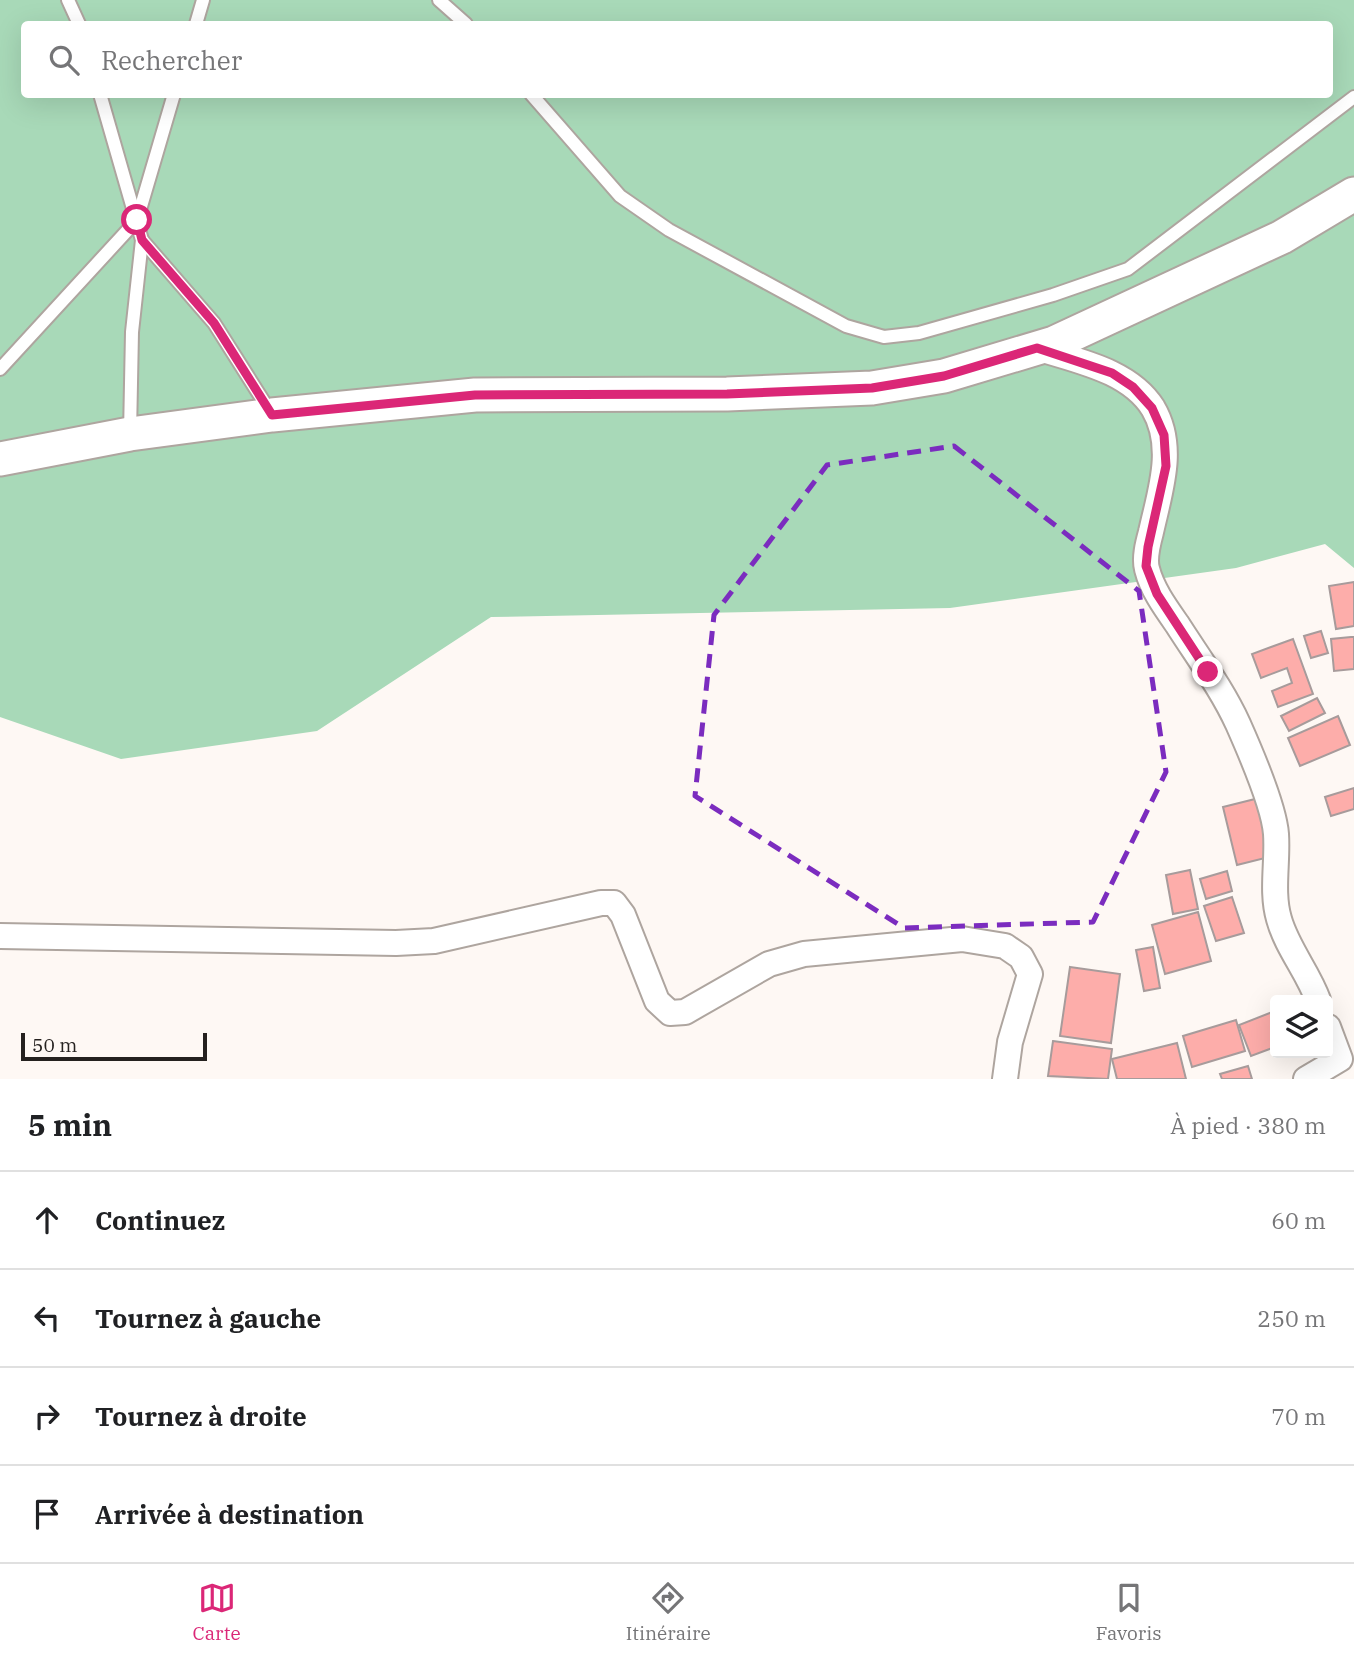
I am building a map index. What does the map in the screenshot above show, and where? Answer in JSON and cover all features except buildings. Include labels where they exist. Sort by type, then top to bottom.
[{"type":"street","points":[[0,459],[130,434],[272,415],[475,395],[727,394],[872,388],[944,376],[1054,343],[1282,237],[1354,194]]},
{"type":"street","points":[[1037,348],[1112,373],[1133,387],[1152,408],[1164,435],[1166,466],[1146,566],[1157,594],[1208,672],[1237,723],[1271,810],[1276,833],[1278,917],[1316,995]]},
{"type":"street","points":[[0,936],[396,943],[434,941],[601,903],[614,903],[623,915],[657,1001],[670,1013],[685,1012],[769,964],[804,954],[962,939],[1005,946],[1021,957],[1030,974],[1010,1042],[1005,1079]]},
{"type":"street","points":[[1306,1079],[1347,1063],[1333,1036]]},
{"type":"lane","points":[[68,0],[78,21]]},
{"type":"lane","points":[[197,21],[203,0]]},
{"type":"lane","points":[[439,0],[463,21]]},
{"type":"lane","points":[[535,98],[621,196],[669,230],[846,326],[884,338],[919,333],[1053,295],[1128,269],[1354,97]]},
{"type":"lane","points":[[101,98],[142,240],[132,332],[130,434]]},
{"type":"lane","points":[[0,369],[137,220],[173,98]]},
{"type":"lane","points":[[142,240],[214,323],[272,415]]},
{"type":"highlighted area","points":[[954,446],[1139,591],[1166,772],[1093,922],[904,928],[695,796],[714,615],[827,465]]},
{"type":"green space","points":[[0,0],[1354,0],[1354,568],[1325,544],[1236,568],[950,608],[491,617],[317,731],[121,759],[0,717]]},
{"type":"route","points":[[137,220],[142,240],[214,323],[272,415],[475,395],[727,394],[872,388],[944,376],[1037,348],[1112,373],[1133,387],[1152,408],[1164,435],[1166,466],[1146,566],[1157,594],[1208,672]]}]
